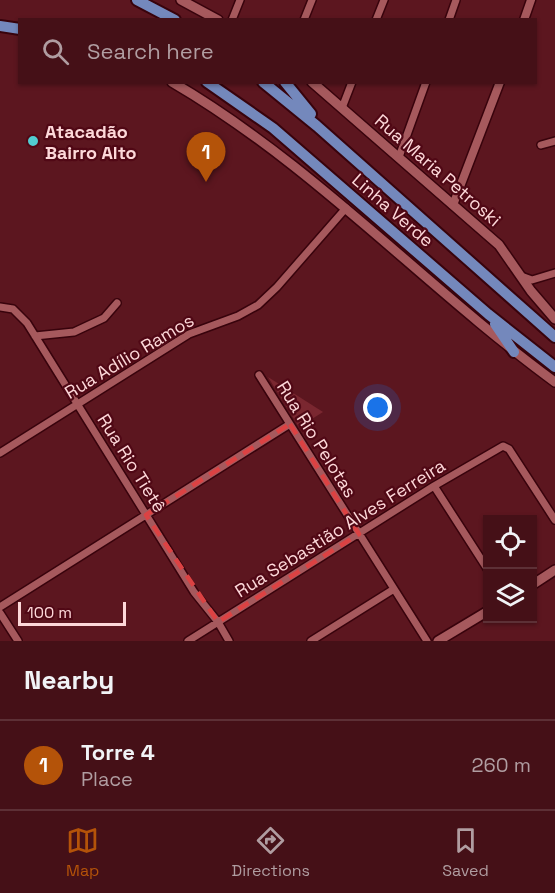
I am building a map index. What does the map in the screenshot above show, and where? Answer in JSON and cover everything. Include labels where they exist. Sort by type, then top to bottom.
[{"type":"highway","points":[[137,0],[171,18]]},
{"type":"highway","points":[[0,26],[18,29]]},
{"type":"highway","name":"Linha Verde","points":[[210,84],[273,128],[488,314],[555,367]]},
{"type":"highway","name":"Linha Verde","points":[[265,84],[328,135],[555,337]]},
{"type":"highway","points":[[287,84],[328,135]]},
{"type":"highway","points":[[488,314],[514,352]]},
{"type":"main road","points":[[181,0],[214,18]]},
{"type":"main road","points":[[175,84],[244,127],[346,208],[514,352],[555,382]]},
{"type":"main road","name":"Rua Maria Petroski","points":[[314,84],[499,245],[531,291],[555,319]]},
{"type":"main road","points":[[537,576],[555,565]]},
{"type":"main road","points":[[537,582],[555,570]]},
{"type":"main road","points":[[438,641],[483,613]]},
{"type":"street","points":[[233,18],[240,0]]},
{"type":"street","points":[[305,18],[312,0]]},
{"type":"street","points":[[377,18],[384,0]]},
{"type":"street","points":[[450,18],[456,0]]},
{"type":"street","points":[[525,18],[531,0]]},
{"type":"street","points":[[342,108],[351,84]]},
{"type":"street","points":[[399,157],[425,84]]},
{"type":"street","points":[[453,205],[499,84]]},
{"type":"street","points":[[541,145],[555,141]]},
{"type":"street","name":"Rua Adílio Ramos","points":[[0,453],[196,330],[238,316],[258,304],[277,287],[346,208]]},
{"type":"street","points":[[522,276],[532,280],[555,273]]},
{"type":"street","points":[[531,291],[532,280]]},
{"type":"street","points":[[35,336],[74,332],[104,318],[117,303]]},
{"type":"street","name":"Rua Rio Tietê","points":[[3,307],[12,309],[22,317],[35,336],[194,592],[218,622],[229,641]]},
{"type":"street","name":"Rua Rio Pelotas","points":[[259,375],[427,641]]},
{"type":"street","points":[[0,607],[290,424]]},
{"type":"street","name":"Rua Sebastião Alves Ferreira","points":[[188,641],[500,447],[505,446],[509,449],[555,520]]},
{"type":"street","points":[[434,486],[487,569]]},
{"type":"street","points":[[311,641],[394,589]]},
{"type":"street","points":[[0,613],[18,641]]},
{"type":"highlighted area","points":[[290,424],[359,534],[218,622],[146,515]]},
{"type":"shaded area","points":[[268,377],[323,412],[299,427]]},
{"type":"place","name":"Atacadão Bairro Alto","points":[[33,141]]},
{"type":"place","name":"Torre 4","points":[[206,182]]}]
